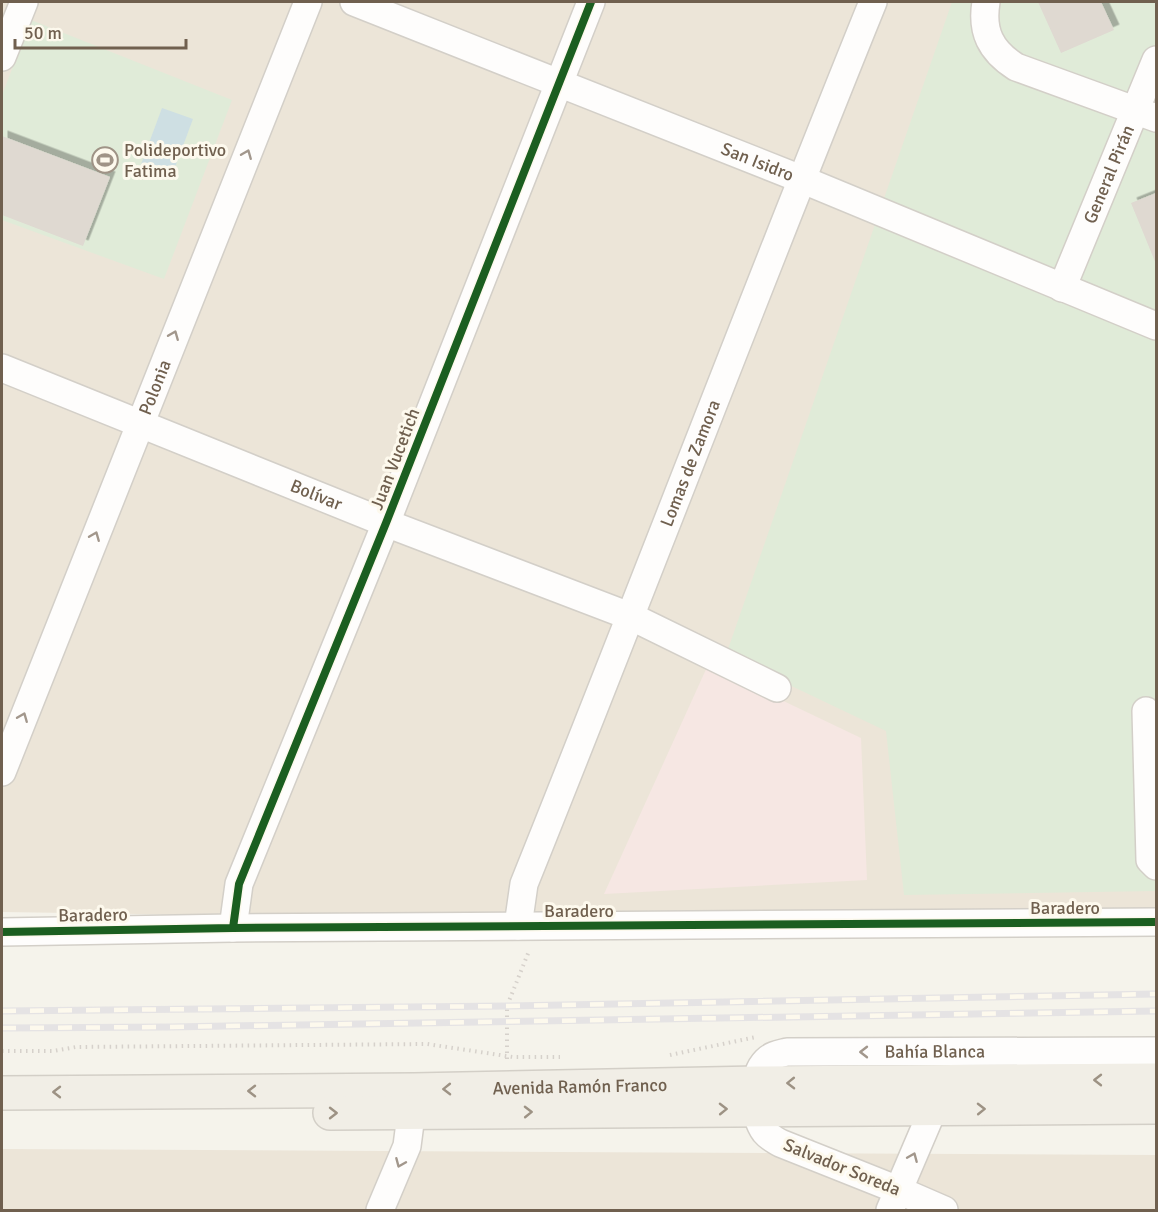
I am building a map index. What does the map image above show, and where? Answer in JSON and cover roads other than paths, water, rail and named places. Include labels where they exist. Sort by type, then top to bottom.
[{"type":"main road","name":"Avenida Ramón Franco","points":[[939,1095],[1156,1080]]},
{"type":"main road","name":"Avenida Ramón Franco","points":[[2,1093],[413,1102]]},
{"type":"main road","name":"Avenida Ramón Franco","points":[[2,1115],[413,1102],[756,1096],[939,1095],[1156,1107]]},
{"type":"street","points":[[2,57],[24,2]]},
{"type":"street","name":"Polonia","points":[[2,772],[308,2]]},
{"type":"street","name":"San Isidro","points":[[354,2],[801,179],[1156,326]]},
{"type":"street","name":"Juan Vucetich","points":[[233,928],[239,884],[386,523],[591,2]]},
{"type":"street","name":"Lomas de Zamora","points":[[529,926],[524,884],[632,617],[801,179],[873,2]]},
{"type":"street","points":[[986,2],[986,26],[989,41],[1001,58],[1016,67],[1147,114]]},
{"type":"street","name":"General Pirán","points":[[1062,288],[1147,114],[1156,60]]},
{"type":"street","name":"Bolívar","points":[[2,368],[386,523],[632,617],[777,688]]},
{"type":"street","points":[[1146,711],[1150,860],[1156,866]]},
{"type":"street","name":"Baradero","points":[[2,932],[233,928],[1156,922]]},
{"type":"street","name":"Bahía Blanca","points":[[756,1096],[760,1070],[766,1061],[774,1055],[788,1052],[1156,1051]]},
{"type":"street","points":[[894,1200],[939,1095],[967,1062],[985,1053]]},
{"type":"street","name":"Salvador Soreda","points":[[756,1096],[767,1135],[780,1143],[894,1200],[944,1210]]},
{"type":"street","points":[[380,1210],[407,1146],[413,1102]]},
{"type":"railway","points":[[2,1011],[507,1006],[1156,994]]},
{"type":"railway","points":[[2,1028],[1156,1011]]},
{"type":"place","name":"Polideportivo Fatima","points":[[105,160]]}]
